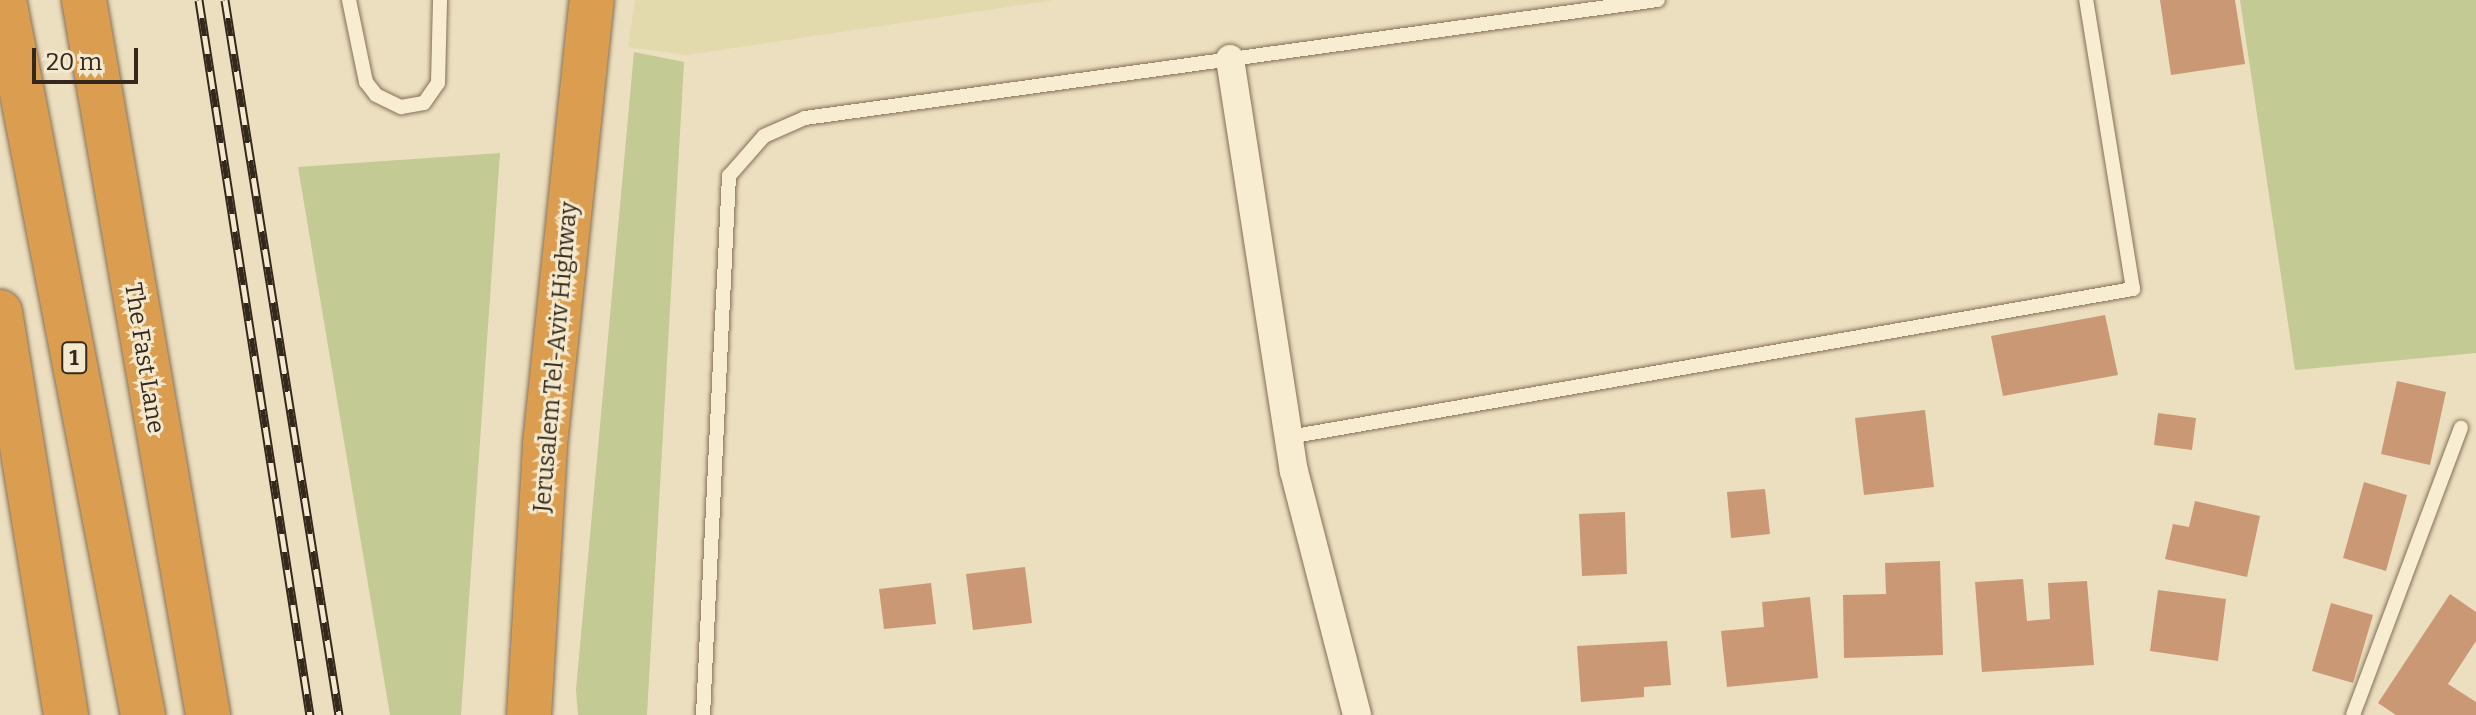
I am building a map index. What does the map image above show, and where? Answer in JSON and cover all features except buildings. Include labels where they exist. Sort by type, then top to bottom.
[{"type":"highway","name":"1","points":[[4,0],[143,715]]},
{"type":"highway","name":"The Fast Lane","points":[[84,0],[208,715]]},
{"type":"highway","name":"Jerusalem Tel-Aviv Highway","points":[[529,715],[545,444],[592,0]]},
{"type":"highway","points":[[0,312],[66,715]]},
{"type":"highway","points":[[535,597],[548,715]]},
{"type":"street","points":[[1230,59],[1289,437],[1315,568],[1357,715]]},
{"type":"lane","points":[[349,0],[366,82],[376,95],[401,107],[424,103],[438,83],[440,0]]},
{"type":"lane","points":[[703,715],[729,176],[764,136],[805,118],[1658,0]]},
{"type":"lane","points":[[1289,437],[2133,289],[2086,0]]},
{"type":"lane","points":[[2353,715],[2461,428]]},
{"type":"shaded area","points":[[635,0],[1054,0],[687,55],[628,47]]},
{"type":"green space","points":[[2240,0],[2476,0],[2476,353],[2295,370]]},
{"type":"green space","points":[[634,52],[684,62],[647,715],[578,715],[576,690]]},
{"type":"green space","points":[[500,153],[461,715],[390,715],[298,167]]},
{"type":"railway","points":[[199,0],[310,715]]},
{"type":"railway","points":[[225,0],[339,715]]}]
